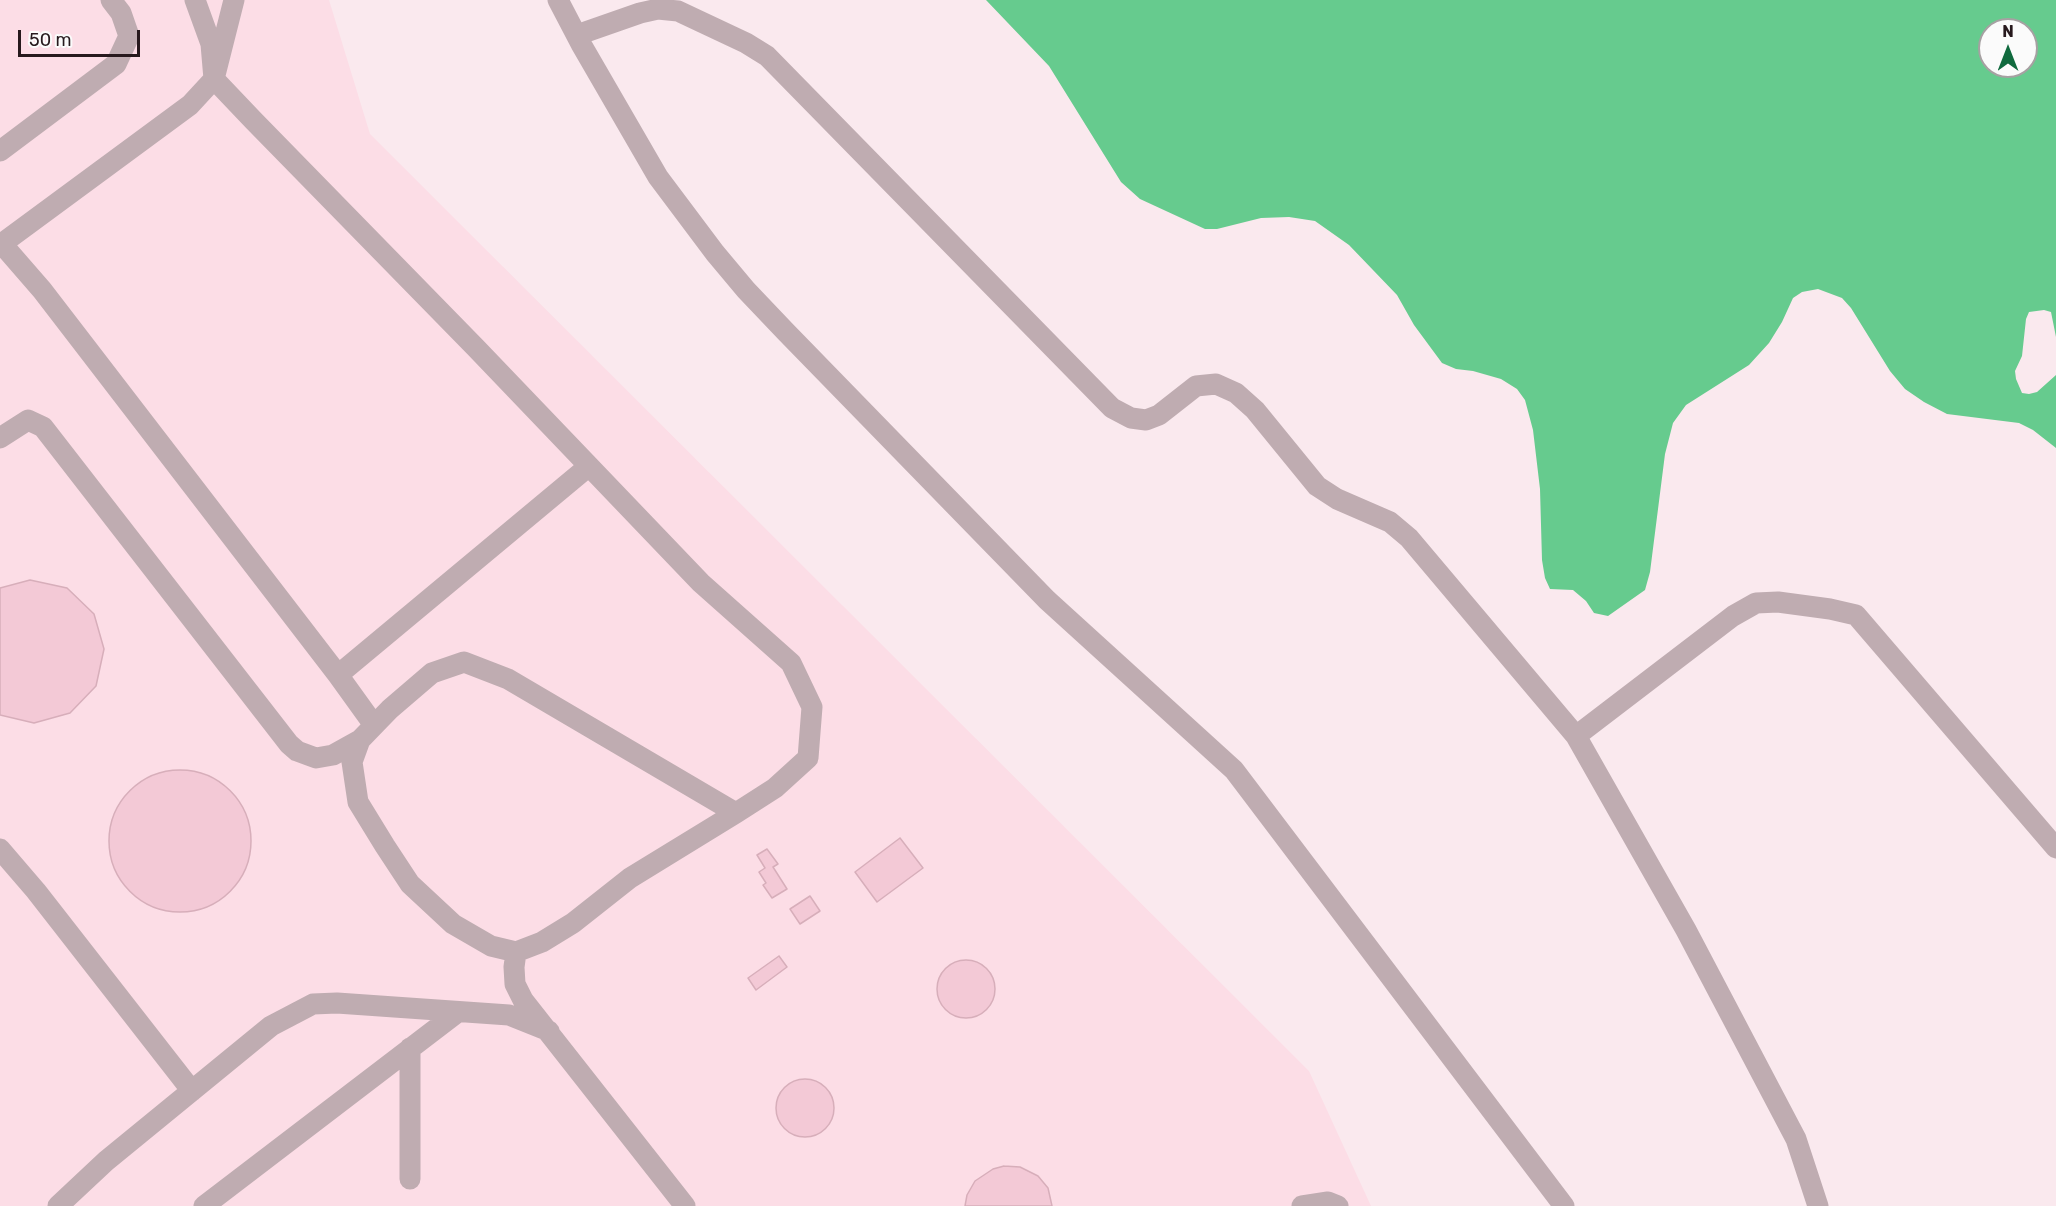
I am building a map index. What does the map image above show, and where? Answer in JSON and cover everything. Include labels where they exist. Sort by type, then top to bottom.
[{"type":"street","points":[[0,151],[116,64],[129,36],[121,13],[111,0]]},
{"type":"street","points":[[195,0],[211,44],[214,79],[701,583],[791,663],[812,707],[808,758],[775,788],[630,878],[573,923],[542,942],[516,952],[491,946],[453,924],[410,884],[358,802],[352,762],[367,733]]},
{"type":"street","points":[[234,0],[214,79],[190,105],[1,244],[42,290],[338,675],[367,733]]},
{"type":"street","points":[[558,0],[658,177],[740,283],[1065,617],[1234,770],[1564,1206]]},
{"type":"street","points":[[577,35],[658,9],[678,10],[746,43],[767,56],[1112,408],[1131,418],[1146,420],[1159,415],[1196,386],[1216,384],[1236,393],[1255,410],[1317,486],[1337,499],[1390,522],[1409,538],[1576,736],[1686,930],[1796,1139],[1818,1206]]},
{"type":"street","points":[[0,438],[28,420],[43,427],[289,744],[297,751],[316,758],[333,755],[367,733],[432,673],[464,662],[508,679],[736,813]]},
{"type":"street","points":[[338,675],[589,466]]},
{"type":"street","points":[[1576,736],[1733,616],[1756,603],[1778,602],[1856,615],[2056,848]]},
{"type":"street","points":[[0,849],[36,891],[192,1091]]},
{"type":"street","points":[[516,952],[515,984],[523,1000],[685,1206]]},
{"type":"street","points":[[58,1206],[106,1161],[271,1026],[313,1004],[337,1003],[509,1015],[549,1032]]},
{"type":"street","points":[[204,1206],[458,1012]]},
{"type":"street","points":[[410,1048],[410,1179]]},
{"type":"street","points":[[1302,1206],[1328,1202],[1338,1206]]},
{"type":"shaded area","points":[[0,0],[329,0],[370,134],[1309,1071],[1371,1206],[0,1206]]},
{"type":"green space","points":[[986,0],[2056,0],[2056,337],[2051,312],[2044,310],[2029,312],[2026,319],[2022,356],[2015,371],[2022,393],[2029,394],[2037,392],[2056,375],[2056,448],[2033,430],[2019,423],[1947,414],[1924,402],[1905,389],[1890,371],[1851,308],[1842,298],[1818,289],[1802,292],[1793,298],[1769,343],[1749,365],[1686,405],[1673,423],[1665,454],[1650,572],[1645,590],[1608,616],[1594,613],[1586,601],[1573,590],[1550,589],[1545,578],[1542,560],[1540,489],[1533,430],[1525,400],[1517,389],[1501,379],[1456,369],[1442,363],[1414,325],[1397,295],[1349,245],[1315,221],[1289,217],[1261,218],[1217,229],[1205,229],[1140,199],[1121,182],[1049,66]]},
{"type":"building","points":[[30,580],[67,588],[94,614],[104,649],[96,686],[70,713],[34,723],[0,715],[0,588]]},
{"type":"building","points":[[180,770],[207,776],[230,791],[245,814],[251,841],[245,868],[230,891],[207,906],[180,912],[153,906],[130,891],[115,868],[109,841],[115,814],[130,791],[153,776]]},
{"type":"building","points":[[900,838],[923,868],[877,902],[855,872]]},
{"type":"building","points":[[767,849],[778,864],[773,867],[787,889],[772,898],[763,885],[766,883],[759,872],[765,868],[757,855]]},
{"type":"building","points":[[810,896],[820,911],[800,924],[790,909]]},
{"type":"building","points":[[779,956],[787,967],[756,990],[748,978]]},
{"type":"building","points":[[960,960],[972,960],[987,968],[995,983],[995,995],[987,1010],[972,1018],[960,1018],[945,1010],[937,995],[937,983],[945,968]]},
{"type":"building","points":[[799,1079],[811,1079],[826,1087],[834,1102],[834,1114],[826,1129],[811,1137],[799,1137],[784,1129],[776,1114],[776,1102],[784,1087]]},
{"type":"building","points":[[1004,1166],[1020,1167],[1038,1176],[1048,1188],[1052,1206],[965,1206],[967,1195],[975,1181],[993,1169]]}]
